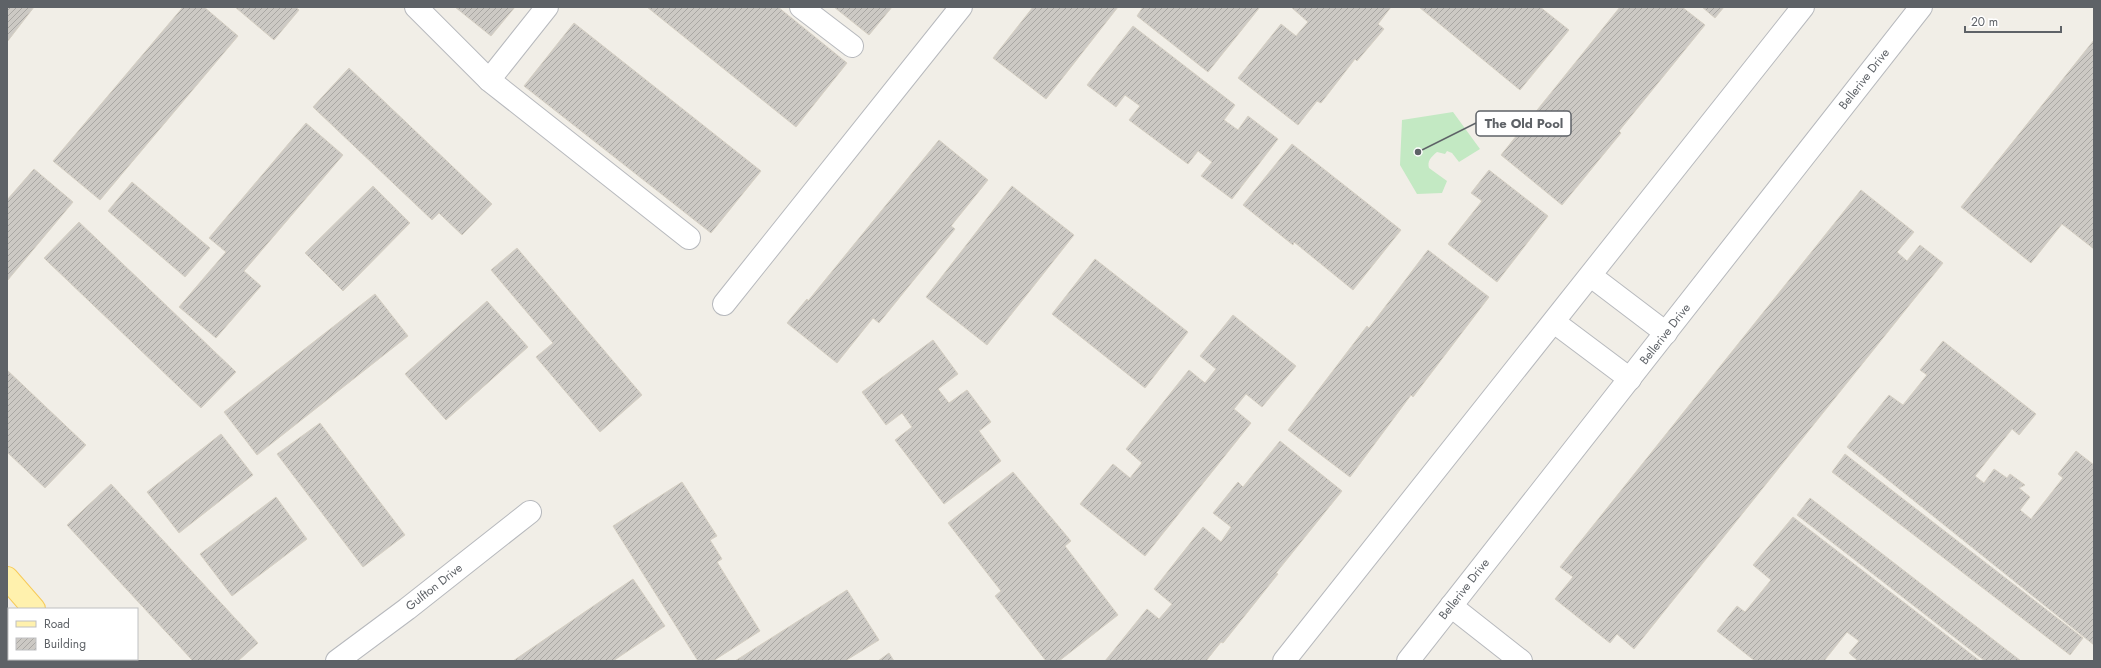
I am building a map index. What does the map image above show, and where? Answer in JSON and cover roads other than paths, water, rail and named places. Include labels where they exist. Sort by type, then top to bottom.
[{"type":"main road","points":[[7,578],[33,608]]},
{"type":"street","points":[[416,7],[489,80],[688,238]]},
{"type":"street","points":[[489,80],[547,7]]},
{"type":"street","points":[[801,7],[852,46]]},
{"type":"street","points":[[724,304],[961,7]]},
{"type":"street","points":[[1284,661],[1493,400],[1803,7]]},
{"type":"street","name":"Bellerive Drive","points":[[1408,661],[1921,7]]},
{"type":"street","points":[[1591,276],[1666,333]]},
{"type":"street","points":[[1554,322],[1630,379]]},
{"type":"street","name":"Gulfton Drive","points":[[337,661],[407,609],[530,512]]},
{"type":"street","points":[[1451,606],[1521,661]]},
{"type":"place","name":"The Old Pool","points":[[1418,152]]}]
